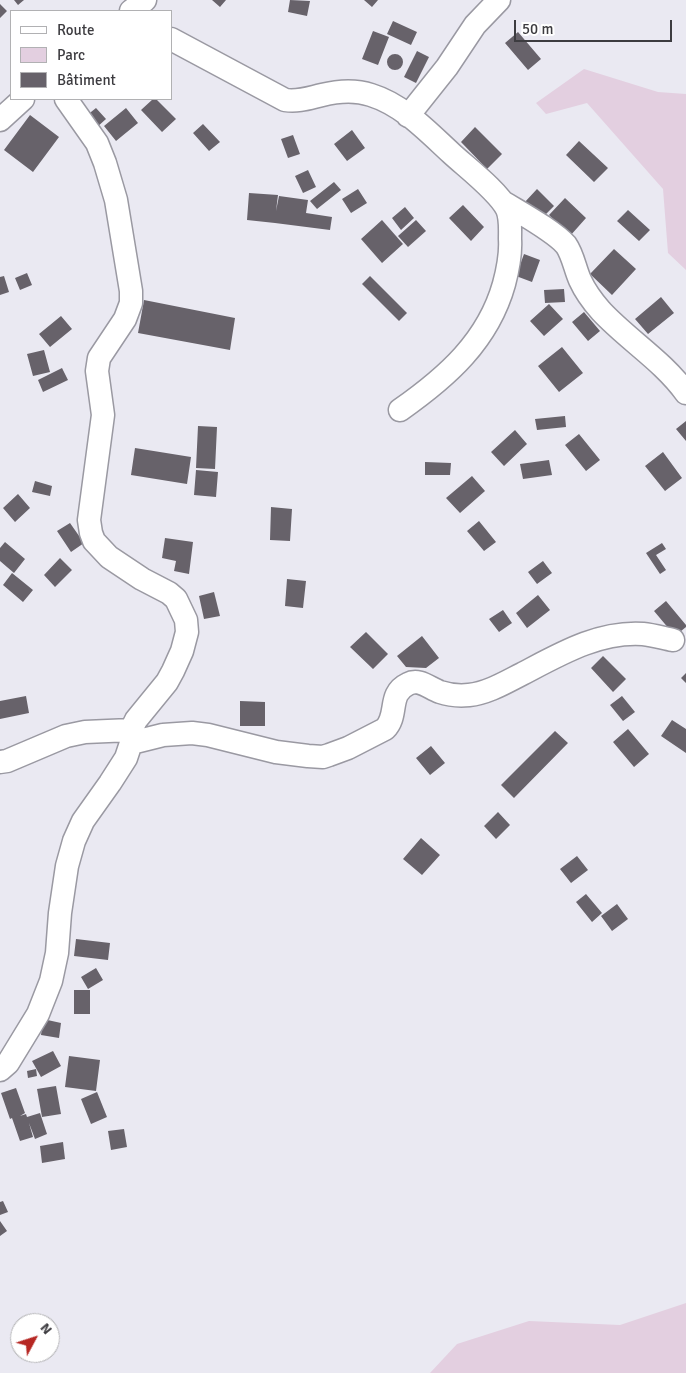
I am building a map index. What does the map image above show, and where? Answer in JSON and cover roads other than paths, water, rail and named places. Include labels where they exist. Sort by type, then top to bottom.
[{"type":"street","points":[[132,10],[145,0]]},
{"type":"street","points":[[408,116],[447,67],[475,25],[500,0]]},
{"type":"street","points":[[172,40],[285,100],[303,101],[342,92],[365,93],[387,101],[429,132],[503,202],[552,233],[565,244],[570,252],[580,280],[599,309],[613,324],[677,380],[686,393]]},
{"type":"street","points":[[0,120],[22,100]]},
{"type":"street","points":[[0,1070],[8,1063],[38,1014],[51,981],[57,953],[60,913],[67,866],[74,840],[83,821],[126,758],[136,720],[167,682],[182,651],[187,632],[186,620],[176,599],[109,557],[94,541],[90,533],[89,520],[102,415],[97,371],[99,358],[125,319],[131,303],[131,291],[116,200],[106,163],[97,143],[67,100]]},
{"type":"street","points":[[400,410],[426,392],[456,365],[479,338],[493,315],[505,280],[510,250],[510,218],[503,202]]},
{"type":"street","points":[[0,762],[7,761],[66,736],[85,732],[131,736],[163,736],[192,733],[208,735],[276,752],[316,757],[329,756],[386,729],[392,720],[393,704],[398,692],[403,686],[411,682],[418,682],[439,692],[451,695],[471,695],[500,686],[583,643],[608,636],[644,634],[673,640]]}]
